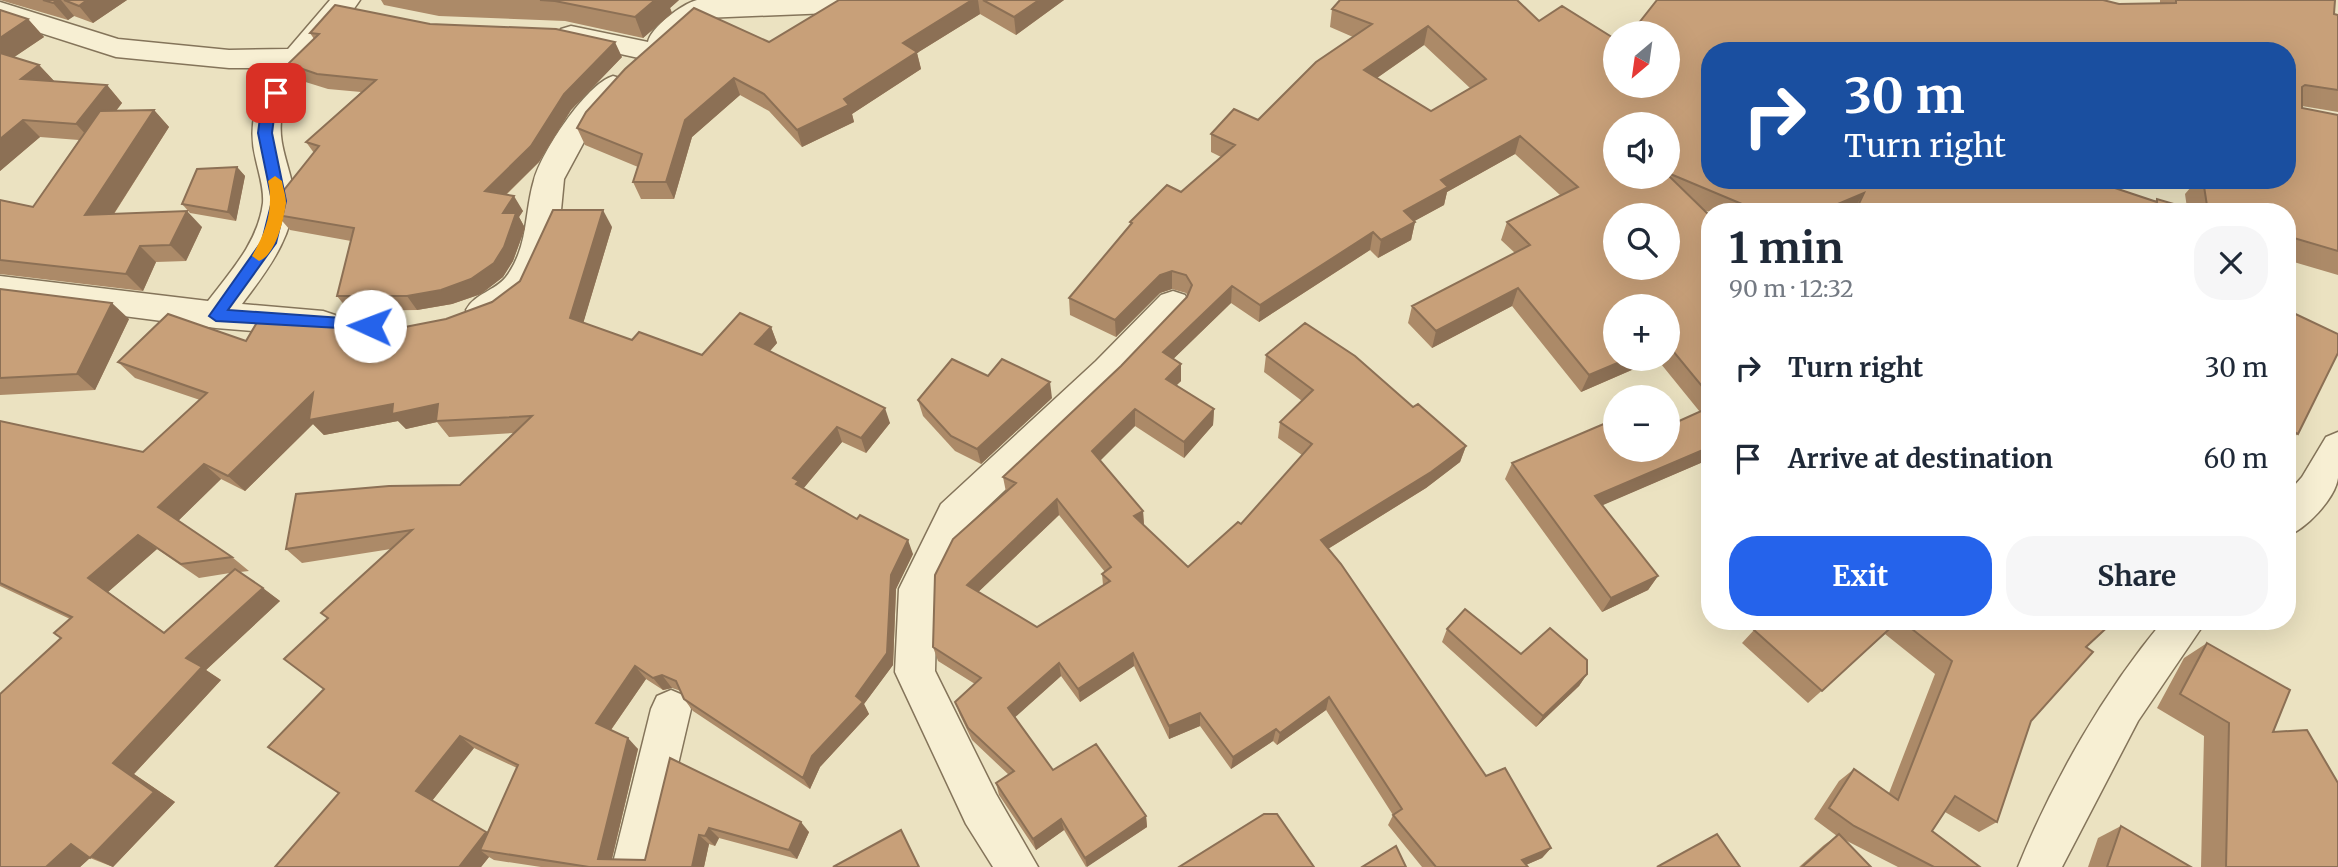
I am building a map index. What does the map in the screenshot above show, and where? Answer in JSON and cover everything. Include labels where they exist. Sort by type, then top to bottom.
[{"type":"street","points":[[10,0],[0,9],[116,48],[229,59],[294,58]]},
{"type":"street","points":[[457,320],[490,307],[518,286],[543,231],[549,179],[580,121],[649,51],[697,9],[887,2]]},
{"type":"street","points":[[216,316],[268,243],[279,201],[265,133],[268,110],[294,58],[350,7]]},
{"type":"street","points":[[540,30],[649,51]]},
{"type":"street","points":[[0,288],[216,316],[349,325]]},
{"type":"street","points":[[1017,867],[981,809],[915,672],[918,589],[954,515],[1108,372],[1173,304]]},
{"type":"street","points":[[2296,510],[2315,488],[2338,447]]},
{"type":"street","points":[[2039,867],[2091,767],[2156,656],[2179,630]]},
{"type":"street","points":[[633,867],[671,709]]},
{"type":"building","points":[[64,0],[87,0],[79,6]]},
{"type":"building","points":[[540,0],[655,0],[635,17]]},
{"type":"building","points":[[839,0],[972,0],[903,43],[917,52],[844,99],[849,105],[797,130],[764,94],[734,78],[685,120],[666,182],[633,182],[642,154],[577,128],[586,112],[625,69],[694,8],[769,42]]},
{"type":"building","points":[[983,0],[1039,0],[1014,17]]},
{"type":"building","points":[[1340,0],[1517,0],[1539,21],[1562,6],[1603,32],[1603,98],[1680,98],[1680,21],[1640,21],[1657,0],[2103,0],[2119,4],[2176,3],[2176,0],[2335,0],[2334,14],[2338,15],[2338,90],[2305,85],[2302,87],[2302,108],[2338,115],[2338,251],[2296,239],[2296,203],[2207,203],[2204,189],[2296,189],[2296,42],[1701,42],[1701,187],[1680,178],[1680,112],[1603,112],[1603,189],[1680,189],[1680,187],[1701,207],[1701,385],[1680,360],[1680,294],[1603,294],[1603,369],[1589,375],[1518,288],[1436,331],[1412,306],[1530,245],[1507,222],[1578,187],[1520,136],[1441,180],[1448,187],[1404,211],[1415,222],[1381,240],[1373,232],[1260,305],[1232,286],[1163,352],[1181,364],[1166,379],[1214,409],[1184,442],[1135,409],[1092,451],[1143,511],[1134,516],[1188,567],[1238,522],[1241,524],[1312,444],[1280,422],[1313,390],[1266,355],[1305,323],[1355,356],[1413,407],[1418,404],[1466,446],[1431,472],[1321,540],[1341,564],[1486,776],[1505,768],[1551,848],[1522,860],[1528,867],[1436,867],[1393,815],[1402,809],[1329,697],[1280,733],[1276,729],[1233,757],[1200,713],[1169,726],[1133,653],[1078,689],[1059,663],[1008,708],[1053,770],[1096,744],[1146,816],[1085,858],[1061,819],[1033,839],[996,783],[1014,771],[968,728],[955,702],[981,678],[933,647],[935,575],[953,539],[1016,483],[1003,477],[1121,366],[1187,297],[1192,285],[1186,275],[1172,271],[1160,275],[1115,320],[1069,298],[1132,223],[1130,222],[1167,185],[1181,192],[1235,145],[1211,134],[1234,109],[1258,120],[1316,62],[1372,24],[1332,9]],"holes":[[[1428,26],[1486,79],[1431,111],[1364,70]],[[1057,499],[1111,567],[1102,574],[1110,581],[1037,627],[967,585]]]},
{"type":"building","points":[[335,5],[430,24],[556,29],[615,42],[564,94],[531,146],[485,191],[514,196],[503,213],[516,213],[504,247],[494,263],[471,279],[441,290],[407,296],[337,296],[354,228],[277,215],[284,190],[319,146],[306,142],[376,80],[317,74],[288,64],[319,34],[310,33]]},
{"type":"building","points":[[0,10],[28,19],[0,38]]},
{"type":"building","points":[[0,53],[39,65],[21,79],[107,85],[76,124],[23,120],[0,139]]},
{"type":"building","points":[[154,110],[85,215],[187,211],[170,245],[140,246],[126,274],[0,260],[0,200],[33,207],[100,111]]},
{"type":"building","points":[[237,167],[228,212],[182,204],[197,169]]},
{"type":"building","points":[[1706,189],[2118,189],[2157,202],[2157,199],[2171,203],[1859,203],[1864,193],[1840,203],[1740,203]]},
{"type":"building","points":[[553,210],[603,210],[570,318],[632,340],[639,332],[702,355],[740,313],[771,327],[755,344],[885,408],[861,438],[837,427],[793,478],[799,481],[796,484],[857,519],[860,515],[908,540],[891,575],[887,653],[856,696],[863,702],[812,756],[803,778],[684,699],[676,681],[662,675],[653,678],[635,666],[596,723],[628,738],[598,859],[645,860],[670,758],[801,822],[789,850],[709,828],[705,836],[699,835],[692,867],[589,867],[480,850],[518,765],[460,736],[416,791],[486,832],[459,867],[275,867],[339,793],[268,747],[324,689],[284,659],[328,618],[321,613],[412,530],[286,549],[296,494],[389,486],[460,485],[532,416],[436,421],[438,404],[392,414],[393,404],[309,420],[313,393],[228,476],[204,464],[158,507],[232,557],[181,564],[138,535],[88,578],[164,633],[235,569],[263,588],[186,658],[202,667],[113,763],[154,792],[90,858],[71,844],[46,867],[0,867],[0,694],[61,638],[54,633],[72,617],[0,583],[0,421],[143,452],[207,393],[118,362],[168,314],[246,341],[259,319],[405,327],[446,319],[492,302],[520,281]]},
{"type":"building","points":[[0,289],[112,303],[77,374],[0,378]]},
{"type":"building","points":[[2296,314],[2338,334],[2338,353],[2298,434]]},
{"type":"building","points":[[952,359],[988,376],[1002,359],[1050,382],[977,449],[951,436],[918,400]]},
{"type":"building","points":[[1701,411],[1701,451],[1680,460],[1680,421]]},
{"type":"building","points":[[1603,424],[1603,462],[1675,462],[1595,496],[1658,576],[1611,598],[1512,463]]},
{"type":"building","points":[[1465,609],[1521,654],[1550,628],[1587,660],[1587,674],[1543,716],[1447,629]]},
{"type":"building","points":[[1754,630],[1888,630],[1822,691]]},
{"type":"building","points":[[1913,630],[2104,630],[2086,647],[2093,652],[2031,721],[1997,822],[1955,796],[1932,831],[1980,867],[1934,867],[1854,826],[1829,808],[1854,769],[1898,800],[1952,661]]},
{"type":"building","points":[[2207,643],[2290,690],[2273,732],[2307,730],[2338,783],[2338,867],[2226,867],[2229,723],[2180,694]]},
{"type":"building","points":[[1264,814],[1277,814],[1314,867],[1179,867]]},
{"type":"building","points":[[2121,826],[2191,867],[2107,867]]},
{"type":"building","points":[[901,830],[919,867],[833,867]]},
{"type":"building","points":[[1717,834],[1740,867],[1657,867]]},
{"type":"building","points":[[1839,834],[1871,867],[1802,867]]},
{"type":"building","points":[[1396,846],[1406,867],[1362,867]]},
{"type":"slow traffic","points":[[259,256],[268,243],[279,201],[275,181]]},
{"type":"route","points":[[276,93],[268,110],[265,133],[279,201],[268,243],[216,316],[370,326]]}]
